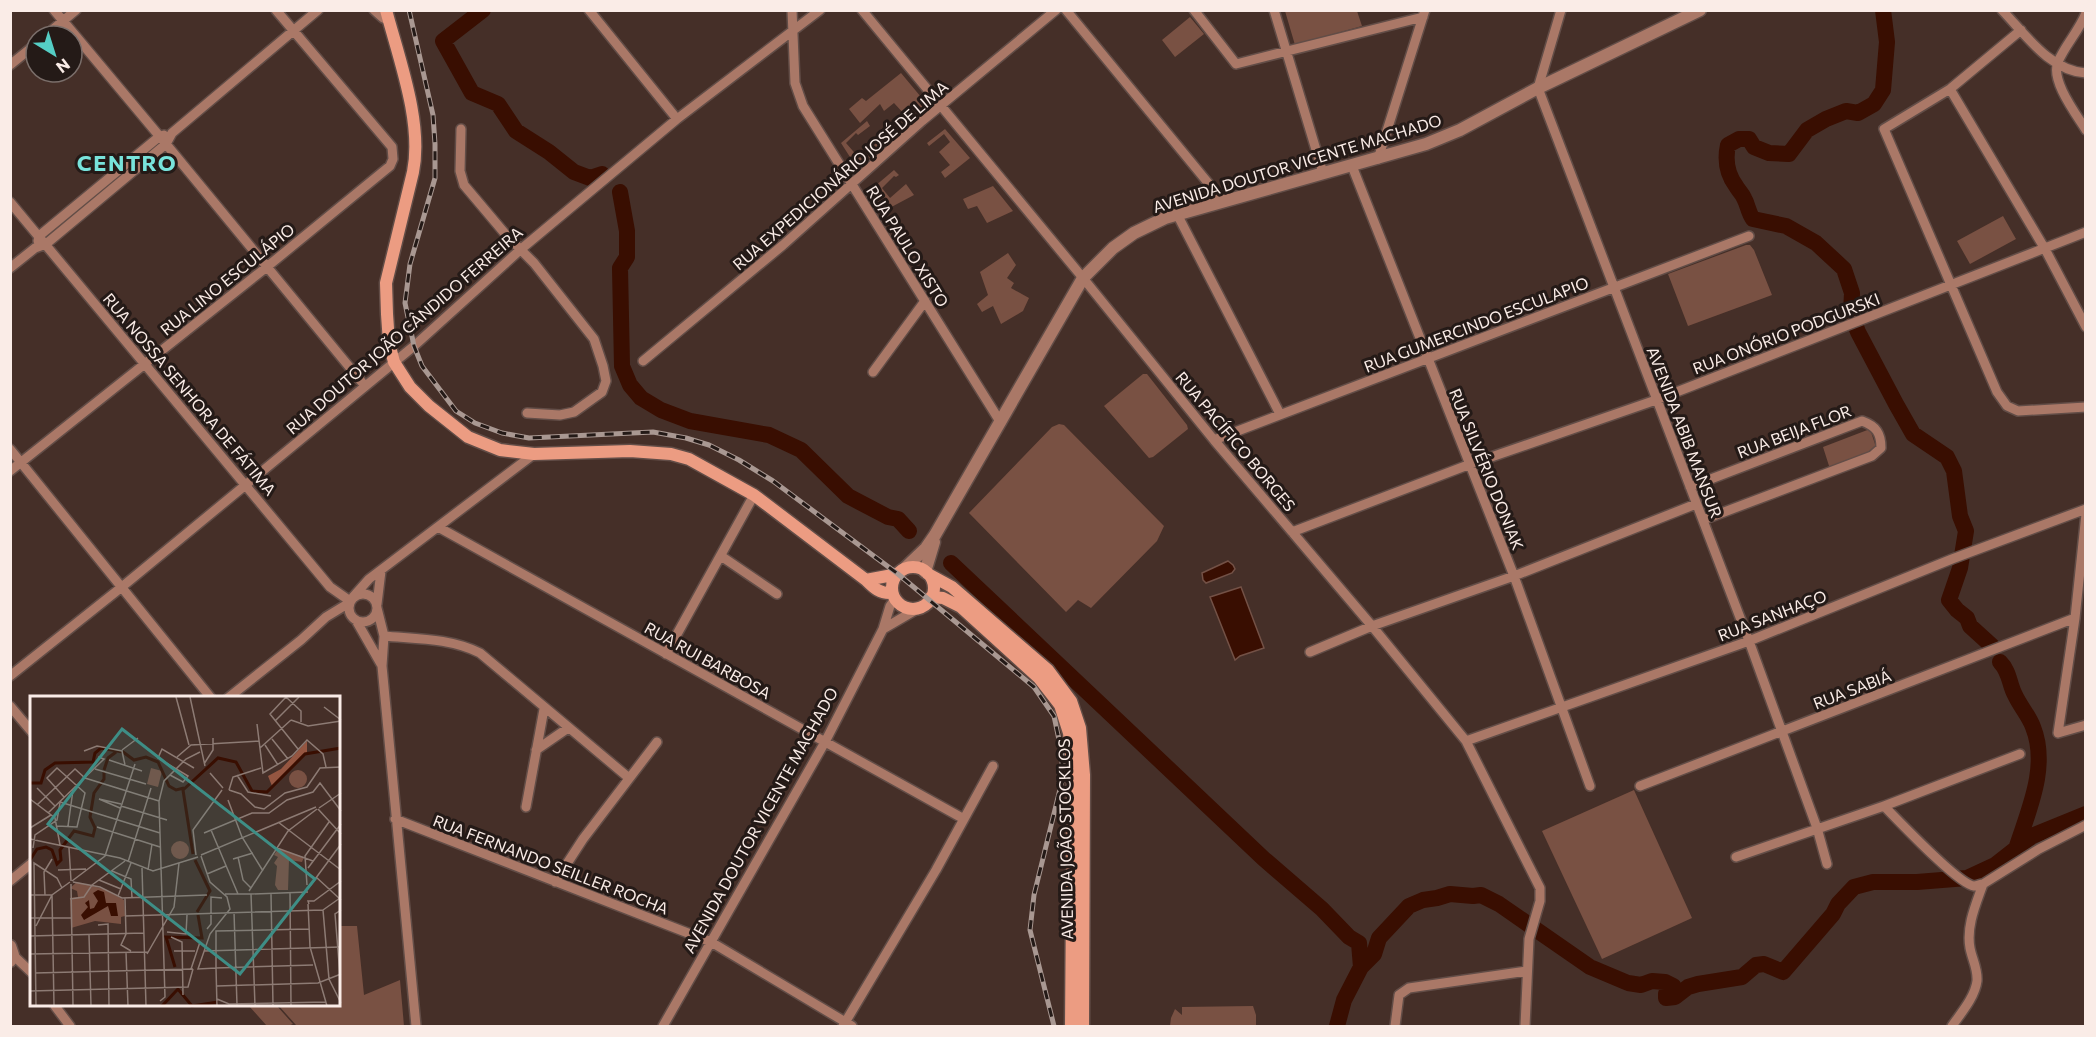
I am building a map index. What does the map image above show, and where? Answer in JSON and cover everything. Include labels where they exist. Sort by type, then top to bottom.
[{"type":"main road","points":[[388,15],[412,111],[417,156],[386,283],[389,343],[394,362],[410,387],[448,423],[468,437],[500,450],[534,454],[630,451],[671,454],[689,459],[754,495],[878,591],[893,596],[905,608],[919,608],[925,605],[932,597],[934,587],[927,573],[916,568],[866,580]]},
{"type":"main road","points":[[893,596],[894,580],[900,572]]},
{"type":"main road","name":"AVENIDA JOÃO STOCKLOS","points":[[927,573],[952,587],[1048,670],[1071,701],[1080,728],[1084,775],[1083,1026]]},
{"type":"main road","name":"AVENIDA JOÃO STOCKLOS","points":[[932,597],[938,596],[951,601],[973,617],[1039,678],[1060,705],[1069,733],[1073,772],[1071,1026]]},
{"type":"street","points":[[54,10],[365,386]]},
{"type":"street","points":[[59,24],[76,10]]},
{"type":"street","points":[[276,10],[293,31]]},
{"type":"street","points":[[10,268],[318,10]]},
{"type":"street","points":[[374,10],[382,18],[388,15]]},
{"type":"street","name":"RUA PAULO XISTO","points":[[792,10],[795,83],[803,105],[1000,423]]},
{"type":"street","name":"RUA DOUTOR JOÃO CÂNDIDO FERREIRA","points":[[10,675],[123,586],[414,346],[520,250],[677,119],[820,10]]},
{"type":"street","name":"RUA PACÍFICO BORGES","points":[[862,10],[1214,440],[1466,741],[1540,888],[1540,901],[1529,939],[1527,970]]},
{"type":"street","name":"RUA EXPEDICIONÁRIO JOSÉ DE LIMA","points":[[643,362],[1056,10]]},
{"type":"street","points":[[1066,10],[1223,201]]},
{"type":"street","points":[[1194,10],[1236,64],[1424,14]]},
{"type":"street","points":[[1274,10],[1323,173]]},
{"type":"street","points":[[1538,88],[1561,10]]},
{"type":"street","name":"AVENIDA DOUTOR VICENTE MACHADO","points":[[900,572],[926,548],[935,535],[1083,278],[1113,248],[1134,234],[1177,214],[1426,144],[1460,130],[1538,88],[1700,10]]},
{"type":"street","points":[[2002,10],[2043,53],[2057,63],[2085,74]]},
{"type":"street","points":[[590,12],[677,119]]},
{"type":"street","points":[[2085,13],[2081,26],[2057,63],[2055,74],[2085,130]]},
{"type":"street","points":[[1378,159],[1424,14]]},
{"type":"street","points":[[2021,30],[1950,89],[1884,129],[1997,393],[2007,406],[2018,411],[2085,406]]},
{"type":"street","name":"RUA LINO ESCULÁPIO","points":[[10,471],[390,166],[393,159],[392,147],[293,31]]},
{"type":"street","points":[[10,65],[24,54]]},
{"type":"street","name":"AVENIDA ABIB MANSUR","points":[[1538,88],[1783,732],[1817,828],[1827,864]]},
{"type":"street","points":[[1950,89],[2044,249],[2085,327]]},
{"type":"street","points":[[461,129],[460,171],[464,185],[534,263],[594,339],[606,381],[602,392],[574,412],[560,415],[527,413]]},
{"type":"street","name":"RUA SILVÉRIO DONIAK","points":[[1352,166],[1468,465],[1514,576],[1590,786]]},
{"type":"street","name":"RUA NOSSA SENHORA DE FÁTIMA","points":[[10,202],[330,587],[351,600]]},
{"type":"street","points":[[1177,214],[1280,414]]},
{"type":"street","name":"RUA ONÓRIO PODGURSKI","points":[[1292,532],[1468,465],[1656,400],[2085,232]]},
{"type":"street","name":"RUA GUMERCINDO ESCULAPIO","points":[[1214,440],[1749,236]]},
{"type":"street","points":[[873,372],[925,301]]},
{"type":"street","name":"RUA BEIJA FLOR","points":[[1690,487],[1862,421],[1874,425],[1881,436],[1881,448],[1872,456],[1702,519]]},
{"type":"street","points":[[10,449],[123,586],[209,696]]},
{"type":"street","points":[[382,666],[353,618],[351,600],[369,579],[534,454]]},
{"type":"street","points":[[666,654],[754,495]]},
{"type":"street","points":[[1310,652],[1372,626],[1514,576],[1696,504]]},
{"type":"street","name":"RUA SANHAÇO","points":[[1466,741],[1749,641],[1972,551],[2085,509]]},
{"type":"street","points":[[2085,514],[2075,618],[2058,733],[2085,724]]},
{"type":"street","name":"RUA RUI BARBOSA","points":[[438,527],[964,819]]},
{"type":"street","name":"AVENIDA DOUTOR VICENTE MACHADO","points":[[927,573],[935,535]]},
{"type":"street","points":[[721,556],[777,594]]},
{"type":"street","points":[[326,617],[353,618],[362,623],[371,620],[376,613],[381,571]]},
{"type":"street","points":[[231,696],[326,617],[351,600],[367,594],[377,606],[384,636],[382,666],[416,1026]]},
{"type":"street","name":"AVENIDA DOUTOR VICENTE MACHADO","points":[[663,1026],[825,742],[883,629],[893,596]]},
{"type":"street","points":[[883,629],[919,608]]},
{"type":"street","name":"RUA SABIÁ","points":[[1640,786],[2075,618]]},
{"type":"street","points":[[384,636],[446,642],[465,646],[480,653],[629,778]]},
{"type":"street","points":[[10,706],[30,730]]},
{"type":"street","points":[[526,807],[544,709]]},
{"type":"street","points":[[536,750],[568,729]]},
{"type":"street","points":[[555,882],[583,839],[657,742]]},
{"type":"street","points":[[1736,857],[1884,806],[2020,754]]},
{"type":"street","points":[[846,1025],[993,766]]},
{"type":"street","points":[[1884,806],[1927,850],[1965,882],[1974,886],[1983,884],[2039,849],[2085,825]]},
{"type":"street","name":"RUA FERNANDO SEILLER ROCHA","points":[[395,819],[711,942],[846,1025]]},
{"type":"street","points":[[10,881],[30,865]]},
{"type":"street","points":[[1952,1026],[1973,994],[1977,980],[1969,933],[1973,911],[1983,884]]},
{"type":"street","points":[[11,954],[30,971]]},
{"type":"street","points":[[1395,1026],[1399,995],[1409,988],[1527,970],[1525,1026]]},
{"type":"street","points":[[56,1007],[70,1026]]},
{"type":"shaded area","points":[[1285,11],[1357,11],[1362,26],[1295,45]]},
{"type":"shaded area","points":[[1190,17],[1204,34],[1175,57],[1162,40]]},
{"type":"shaded area","points":[[901,73],[931,109],[901,134],[894,124],[905,115],[894,103],[884,111],[880,104],[860,123],[849,109],[862,98],[866,101]]},
{"type":"shaded area","points":[[867,121],[870,126],[858,135],[856,133],[846,143],[859,158],[882,138],[887,144],[857,168],[841,143]]},
{"type":"shaded area","points":[[945,129],[970,158],[945,178],[941,172],[950,165],[939,152],[950,142],[944,134],[929,146],[927,143]]},
{"type":"shaded area","points":[[894,170],[899,175],[894,176],[882,188],[890,198],[906,184],[914,195],[882,212],[868,192]]},
{"type":"shaded area","points":[[993,186],[1013,211],[987,223],[977,206],[968,209],[963,199]]},
{"type":"shaded area","points":[[2003,216],[2016,239],[1970,264],[1957,241]]},
{"type":"shaded area","points":[[1750,245],[1754,250],[1772,295],[1688,326],[1668,274]]},
{"type":"shaded area","points":[[1008,253],[1016,265],[1007,278],[1014,283],[1011,288],[1029,298],[1023,311],[1001,324],[993,306],[982,312],[977,304],[988,295],[980,272]]},
{"type":"shaded area","points":[[1143,374],[1147,374],[1188,429],[1149,458],[1104,406]]},
{"type":"shaded area","points":[[1059,424],[1064,425],[1164,526],[1157,541],[1091,608],[1078,600],[1066,612],[969,513],[1052,427]]},
{"type":"shaded area","points":[[1870,429],[1877,450],[1830,469],[1823,447]]},
{"type":"shaded area","points":[[1228,561],[1235,569],[1232,573],[1206,583],[1203,580],[1202,573]]},
{"type":"shaded area","points":[[1241,587],[1264,648],[1235,660],[1210,597]]},
{"type":"shaded area","points":[[1634,790],[1692,918],[1602,959],[1542,831]]},
{"type":"shaded area","points":[[340,926],[357,926],[364,995],[400,980],[404,1026],[296,1025],[280,1007],[340,1007]]},
{"type":"shaded area","points":[[1253,1006],[1256,1026],[1170,1026],[1175,1009],[1182,1015],[1182,1007]]},
{"type":"shaded area","points":[[250,1007],[278,1007],[293,1024],[288,1026],[267,1026]]},
{"type":"waterway","points":[[483,10],[443,41],[472,93],[498,104],[516,131],[549,152],[574,172],[590,178],[602,174]]},
{"type":"waterway","points":[[1883,10],[1887,42],[1883,90],[1874,104],[1858,113],[1846,111],[1807,130],[1789,154],[1769,153],[1754,147],[1749,139],[1739,139],[1728,145],[1728,166],[1753,219],[1786,226],[1816,243],[1844,269],[1852,293],[1851,313],[1858,332],[1896,404],[1913,434],[1947,457],[1954,471],[1960,516],[1966,531],[1960,568],[1949,600],[1967,618],[1970,626],[1992,646]]},
{"type":"waterway","points":[[620,192],[627,231],[627,257],[620,268],[622,366],[630,385],[641,398],[661,410],[690,421],[769,435],[801,450],[848,496],[888,517],[898,519],[909,531]]},
{"type":"waterway","points":[[951,563],[1264,859],[1322,909],[1349,937],[1359,943],[1361,967],[1344,1000],[1337,1026]]},
{"type":"waterway","points":[[2000,662],[2033,727],[2039,758],[2035,789],[2016,849]]},
{"type":"waterway","points":[[1361,967],[1374,954],[1379,938],[1409,906],[1423,900],[1450,894],[1481,895],[1499,904],[1590,967],[1628,983],[1641,985],[1652,981],[1665,982],[1673,986],[1672,990],[1666,994],[1666,998],[1675,997],[1688,987],[1698,984],[1742,977],[1756,965],[1764,964],[1783,972],[1854,887],[1873,882],[1917,882],[1967,878],[1995,865],[2032,836],[2086,814]]},
{"type":"railway","points":[[409,10],[433,115],[435,144],[435,178],[410,264],[405,303],[414,346],[422,366],[456,411],[475,423],[502,433],[529,438],[653,432],[709,445],[739,460],[773,481],[898,574],[1034,687],[1054,716],[1062,754],[1062,781],[1034,895],[1030,930],[1054,1026]]},
{"type":"district","name":"CENTRO","points":[[127,162]]}]
